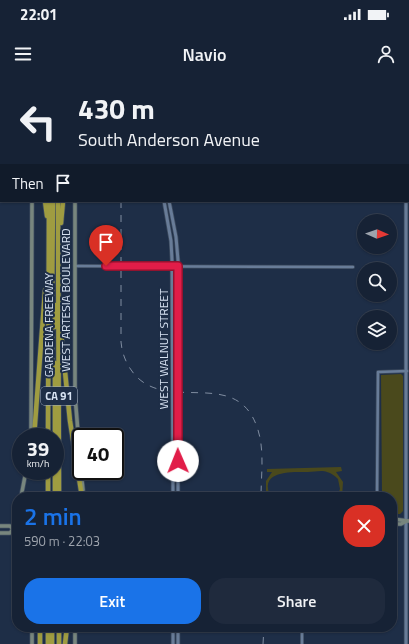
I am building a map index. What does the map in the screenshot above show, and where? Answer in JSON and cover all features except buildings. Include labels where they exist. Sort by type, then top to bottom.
[{"type":"highway","points":[[45,202],[49,246]]},
{"type":"highway","name":"GARDENA FREEWAY","points":[[48,428],[49,202]]},
{"type":"highway","points":[[52,428],[55,202]]},
{"type":"highway","points":[[54,492],[55,202]]},
{"type":"highway","name":"GARDENA FREEWAY","points":[[55,202],[58,248],[59,492]]},
{"type":"highway","points":[[58,248],[63,202]]},
{"type":"highway","points":[[35,428],[45,291],[48,283]]},
{"type":"highway","points":[[58,295],[66,392],[82,492]]},
{"type":"highway","points":[[48,480],[48,492]]},
{"type":"highway","points":[[53,480],[54,492]]},
{"type":"highway","points":[[40,632],[40,644]]},
{"type":"highway","points":[[48,632],[48,644]]},
{"type":"highway","points":[[52,644],[53,632]]},
{"type":"highway","points":[[54,632],[55,644]]},
{"type":"highway","points":[[59,632],[59,644]]},
{"type":"highway","points":[[65,644],[66,632]]},
{"type":"main road","points":[[31,428],[32,202]]},
{"type":"main road","name":"WEST ARTESIA BOULEVARD","points":[[75,202],[75,395],[78,428]]},
{"type":"main road","points":[[22,492],[24,480]]},
{"type":"main road","name":"WEST ARTESIA BOULEVARD","points":[[82,480],[83,492]]},
{"type":"main road","points":[[397,520],[408,521]]},
{"type":"main road","points":[[397,524],[408,521]]},
{"type":"main road","points":[[0,526],[12,527]]},
{"type":"main road","points":[[0,533],[10,533],[12,531]]},
{"type":"main road","points":[[32,632],[32,644]]},
{"type":"main road","points":[[75,632],[75,644]]},
{"type":"street","name":"WEST WALNUT STREET","points":[[164,202],[171,241],[172,266],[173,492]]},
{"type":"street","name":"WEST WALNUT STREET","points":[[169,202],[177,246],[178,266],[178,492]]},
{"type":"street","points":[[406,202],[408,212],[408,521],[406,644]]},
{"type":"street","points":[[75,266],[353,267]]},
{"type":"street","points":[[377,492],[378,372],[407,371]]},
{"type":"street","points":[[302,632],[302,644]]},
{"type":"street","points":[[173,644],[173,633],[178,633],[178,644]]},
{"type":"shaded area","points":[[401,374],[403,376],[403,511],[400,514],[397,514],[397,492],[382,492],[381,375]]},
{"type":"shaded area","points":[[341,467],[342,471],[336,472],[343,482],[342,492],[339,492],[340,489],[338,479],[330,473],[320,471],[279,474],[273,477],[269,482],[269,492],[266,492],[266,481],[272,472],[267,472],[267,469]]},
{"type":"railway","points":[[121,202],[121,342],[125,360],[135,375],[149,386],[165,391],[218,394],[234,399],[247,409],[257,427],[261,444],[261,492]]},
{"type":"railway","points":[[263,644],[264,632]]},
{"type":"route","points":[[106,266],[178,266],[178,461]]}]
